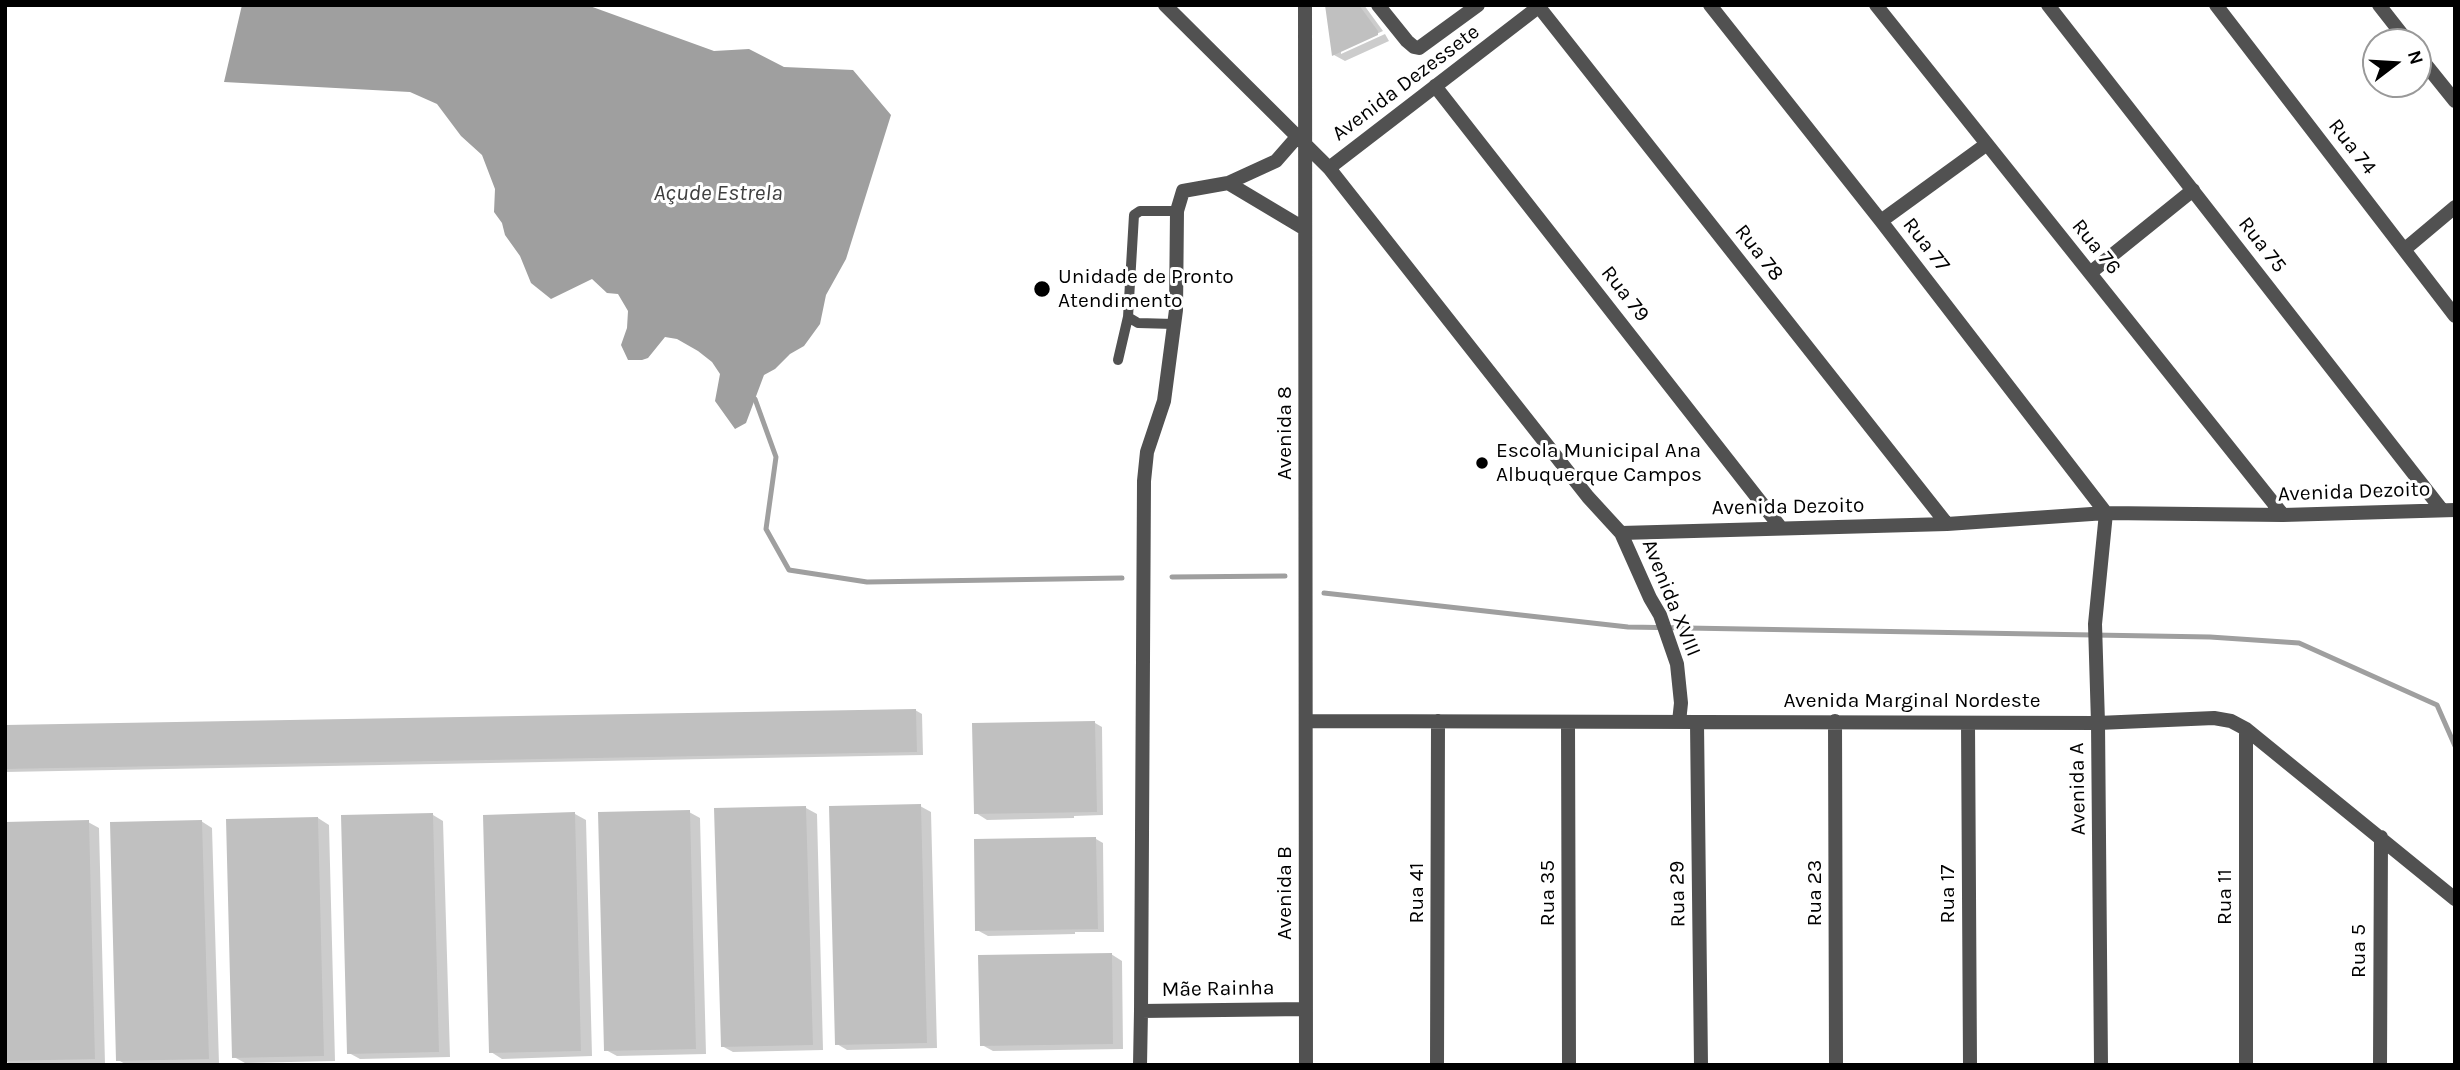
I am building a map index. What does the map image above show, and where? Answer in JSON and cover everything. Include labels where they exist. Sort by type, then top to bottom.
[{"type":"street","points":[[1165,5],[1329,168],[1588,497],[1621,533]]},
{"type":"street","name":"Avenida 8","points":[[1305,5],[1301,142],[1305,229],[1306,721]]},
{"type":"street","name":"Avenida Dezessete","points":[[1378,5],[1412,46],[1419,48],[1478,5]]},
{"type":"street","name":"Rua 77","points":[[1710,5],[2106,513]]},
{"type":"street","name":"Rua 76","points":[[1876,5],[2283,516]]},
{"type":"street","name":"Rua 75","points":[[2048,5],[2448,510]]},
{"type":"street","name":"Rua 74","points":[[2216,5],[2455,316]]},
{"type":"street","points":[[2379,5],[2397,28]]},
{"type":"street","name":"Avenida Dezessete","points":[[1329,168],[1540,6]]},
{"type":"street","name":"Rua 78","points":[[1540,6],[1947,524]]},
{"type":"street","points":[[2432,72],[2455,101]]},
{"type":"street","name":"Rua 79","points":[[1435,86],[1781,528]]},
{"type":"street","points":[[1141,1011],[1144,481],[1147,452],[1164,401],[1174,324],[1177,211],[1183,191],[1228,183],[1276,161],[1301,142]]},
{"type":"street","points":[[1881,221],[1987,144]]},
{"type":"street","points":[[1228,183],[1305,229]]},
{"type":"street","points":[[2090,273],[2193,190]]},
{"type":"street","points":[[2405,249],[2455,207]]},
{"type":"street","name":"Avenida Dezoito","points":[[1621,533],[1947,524],[2106,513],[2283,516],[2448,510]]},
{"type":"street","name":"Avenida A","points":[[2101,1065],[2095,624],[2106,513]]},
{"type":"street","name":"Avenida XVIII","points":[[1621,533],[1660,615],[1677,664],[1681,703],[1679,722]]},
{"type":"street","name":"Avenida Marginal Nordeste","points":[[1306,721],[2098,723],[2214,718],[2231,720],[2246,729],[2455,899]]},
{"type":"street","name":"Avenida B","points":[[1306,721],[1306,1065]]},
{"type":"street","name":"Rua 41","points":[[1437,1065],[1438,721]]},
{"type":"street","name":"Rua 23","points":[[1835,721],[1836,1065]]},
{"type":"street","name":"Rua 35","points":[[1568,722],[1569,1065]]},
{"type":"street","name":"Rua 29","points":[[1697,723],[1700,1065]]},
{"type":"street","name":"Rua 17","points":[[1968,723],[1970,1065]]},
{"type":"street","name":"Rua 11","points":[[2246,729],[2246,1065]]},
{"type":"street","name":"Rua 5","points":[[2380,1065],[2381,837]]},
{"type":"street","name":"Mãe Rainha","points":[[1140,1065],[1141,1011],[1306,1009]]},
{"type":"lane","points":[[1118,360],[1128,317],[1134,215],[1140,211],[1177,211]]},
{"type":"lane","points":[[1128,317],[1138,323],[1174,324]]},
{"type":"water","name":"Açude Estrela","points":[[242,5],[587,5],[714,51],[749,49],[784,67],[853,70],[891,115],[846,259],[826,295],[820,324],[804,346],[764,375],[746,423],[735,429],[715,401],[720,374],[712,362],[698,351],[677,339],[665,337],[648,358],[628,360],[621,345],[627,328],[628,311],[618,294],[607,293],[592,279],[551,299],[531,283],[520,256],[505,235],[502,223],[494,212],[495,189],[482,155],[461,136],[437,104],[410,92],[224,82]]},
{"type":"building","points":[[1325,5],[1359,5],[1378,31],[1378,35],[1332,56]]},
{"type":"building","points":[[916,709],[917,752],[5,769],[5,725]]},
{"type":"building","points":[[1095,721],[1097,812],[974,814],[972,723]]},
{"type":"building","points":[[921,804],[927,1043],[835,1045],[829,806]]},
{"type":"building","points":[[806,806],[813,1045],[721,1047],[714,808]]},
{"type":"building","points":[[690,810],[696,1049],[604,1051],[598,812]]},
{"type":"building","points":[[575,812],[581,1051],[489,1053],[483,815]]},
{"type":"building","points":[[433,813],[439,1052],[347,1054],[341,815]]},
{"type":"building","points":[[318,817],[324,1056],[232,1058],[226,819]]},
{"type":"building","points":[[89,820],[95,1059],[5,1061],[5,822]]},
{"type":"building","points":[[202,820],[209,1059],[116,1061],[110,822]]},
{"type":"building","points":[[1096,837],[1098,929],[975,931],[974,839]]},
{"type":"building","points":[[1112,953],[1113,1044],[980,1046],[978,955]]},
{"type":"waterway","points":[[755,399],[776,457],[766,529],[789,570],[867,582],[1122,578]]},
{"type":"waterway","points":[[1172,577],[1285,576]]},
{"type":"waterway","points":[[1324,593],[1628,627],[2210,637],[2299,643],[2437,705],[2455,746]]},
{"type":"place","name":"Unidade de Pronto Atendimento","points":[[1042,289]]},
{"type":"place","name":"Escola Municipal Ana Albuquerque Campos","points":[[1482,463]]}]
